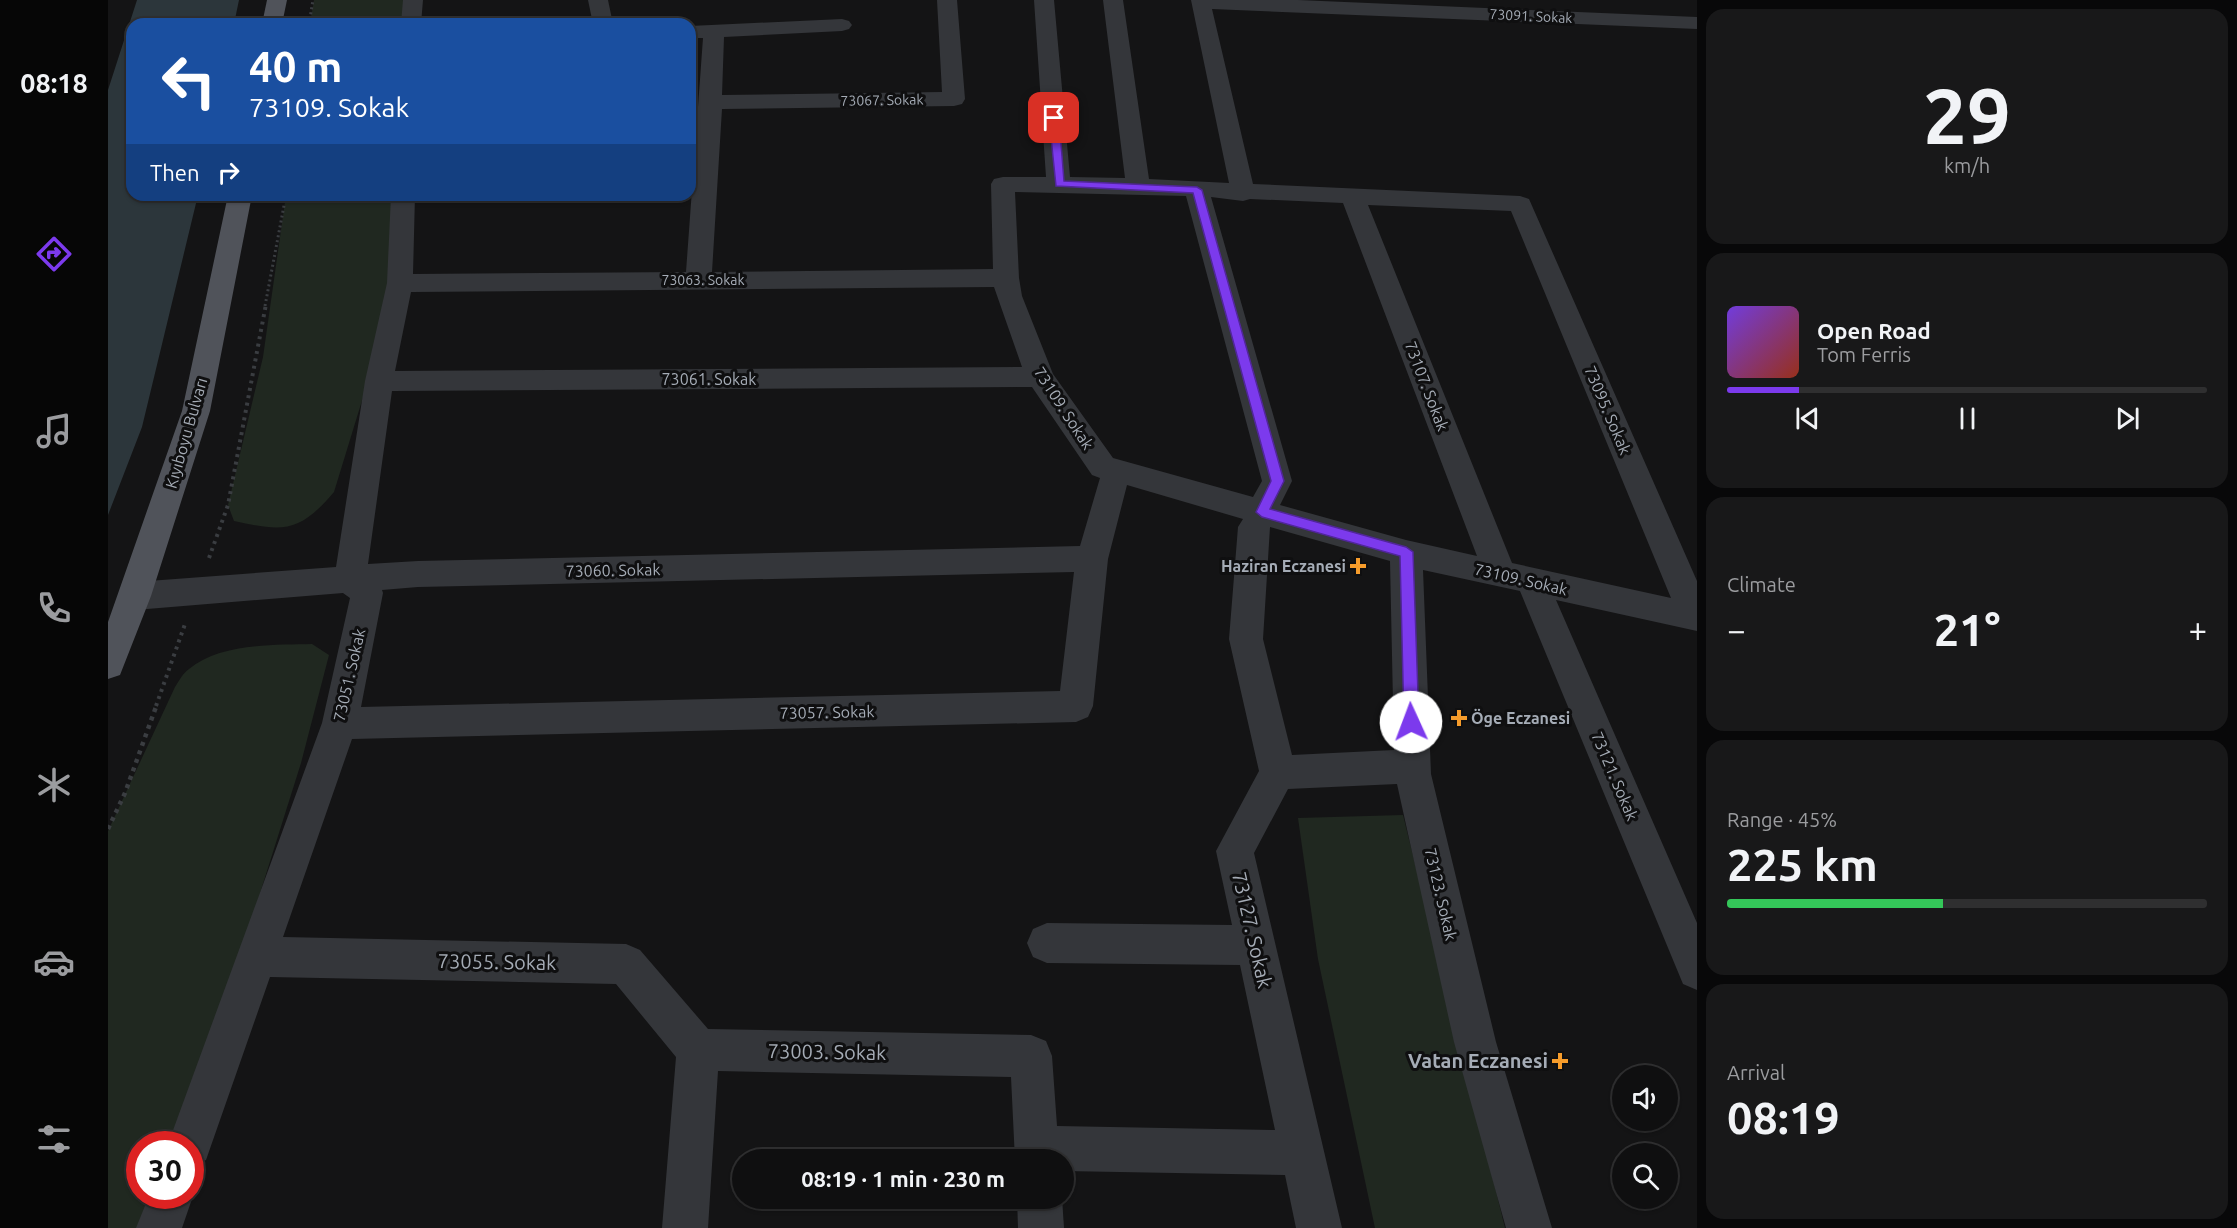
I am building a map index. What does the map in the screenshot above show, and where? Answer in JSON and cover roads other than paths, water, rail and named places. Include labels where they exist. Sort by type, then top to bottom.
[{"type":"main road","points":[[273,18],[277,0]]},
{"type":"main road","name":"Kıyıboyu Bulvarı","points":[[108,664],[135,596],[196,411],[239,201]]},
{"type":"street","points":[[412,18],[413,0]]},
{"type":"street","points":[[598,0],[602,18]]},
{"type":"street","name":"73067. Sokak","points":[[711,102],[954,99],[947,0]]},
{"type":"street","points":[[1044,0],[1059,184]]},
{"type":"street","points":[[1113,0],[1138,186]]},
{"type":"street","name":"73091. Sokak","points":[[1243,193],[1200,2],[1438,6],[1697,23]]},
{"type":"street","points":[[696,32],[842,25]]},
{"type":"street","points":[[698,280],[714,31]]},
{"type":"street","name":"73109. Sokak","points":[[1520,204],[1243,193],[1138,186],[1003,184],[1006,278],[1010,296],[1040,377],[1103,467],[1406,552],[1696,617]]},
{"type":"street","points":[[1197,190],[1277,481],[1254,527],[1246,639],[1278,773],[1413,766]]},
{"type":"street","name":"73107. Sokak","points":[[1353,197],[1517,578]]},
{"type":"street","points":[[350,580],[379,381],[400,283],[403,201]]},
{"type":"street","name":"73095. Sokak","points":[[1520,204],[1696,617]]},
{"type":"street","name":"73063. Sokak","points":[[400,283],[1006,278]]},
{"type":"street","name":"73061. Sokak","points":[[379,381],[1040,377]]},
{"type":"street","name":"73057. Sokak","points":[[340,723],[1076,706],[1092,559],[1112,484],[1118,472]]},
{"type":"street","name":"73123. Sokak","points":[[1406,552],[1413,766],[1475,1042],[1529,1228]]},
{"type":"street","name":"73060. Sokak","points":[[135,596],[418,574],[1092,559]]},
{"type":"street","name":"73121. Sokak","points":[[1517,578],[1697,970]]},
{"type":"street","name":"73051. Sokak","points":[[195,1131],[340,723],[368,593],[350,580]]},
{"type":"street","name":"73127. Sokak","points":[[1278,773],[1235,851],[1319,1228]]},
{"type":"street","points":[[1047,943],[1256,945]]},
{"type":"street","name":"73055. Sokak","points":[[257,957],[626,964],[698,1050]]},
{"type":"street","points":[[685,1228],[698,1050]]},
{"type":"street","name":"73003. Sokak","points":[[698,1050],[1031,1056],[1037,1149]]},
{"type":"street","points":[[1074,1154],[1303,1153]]},
{"type":"street","points":[[159,1228],[166,1209]]},
{"type":"street","points":[[1040,1209],[1041,1228]]},
{"type":"place","name":"Haziran Eczanesi","points":[[1358,566]]},
{"type":"place","name":"Öge Eczanesi","points":[[1459,718]]},
{"type":"place","name":"Vatan Eczanesi","points":[[1560,1061]]}]
